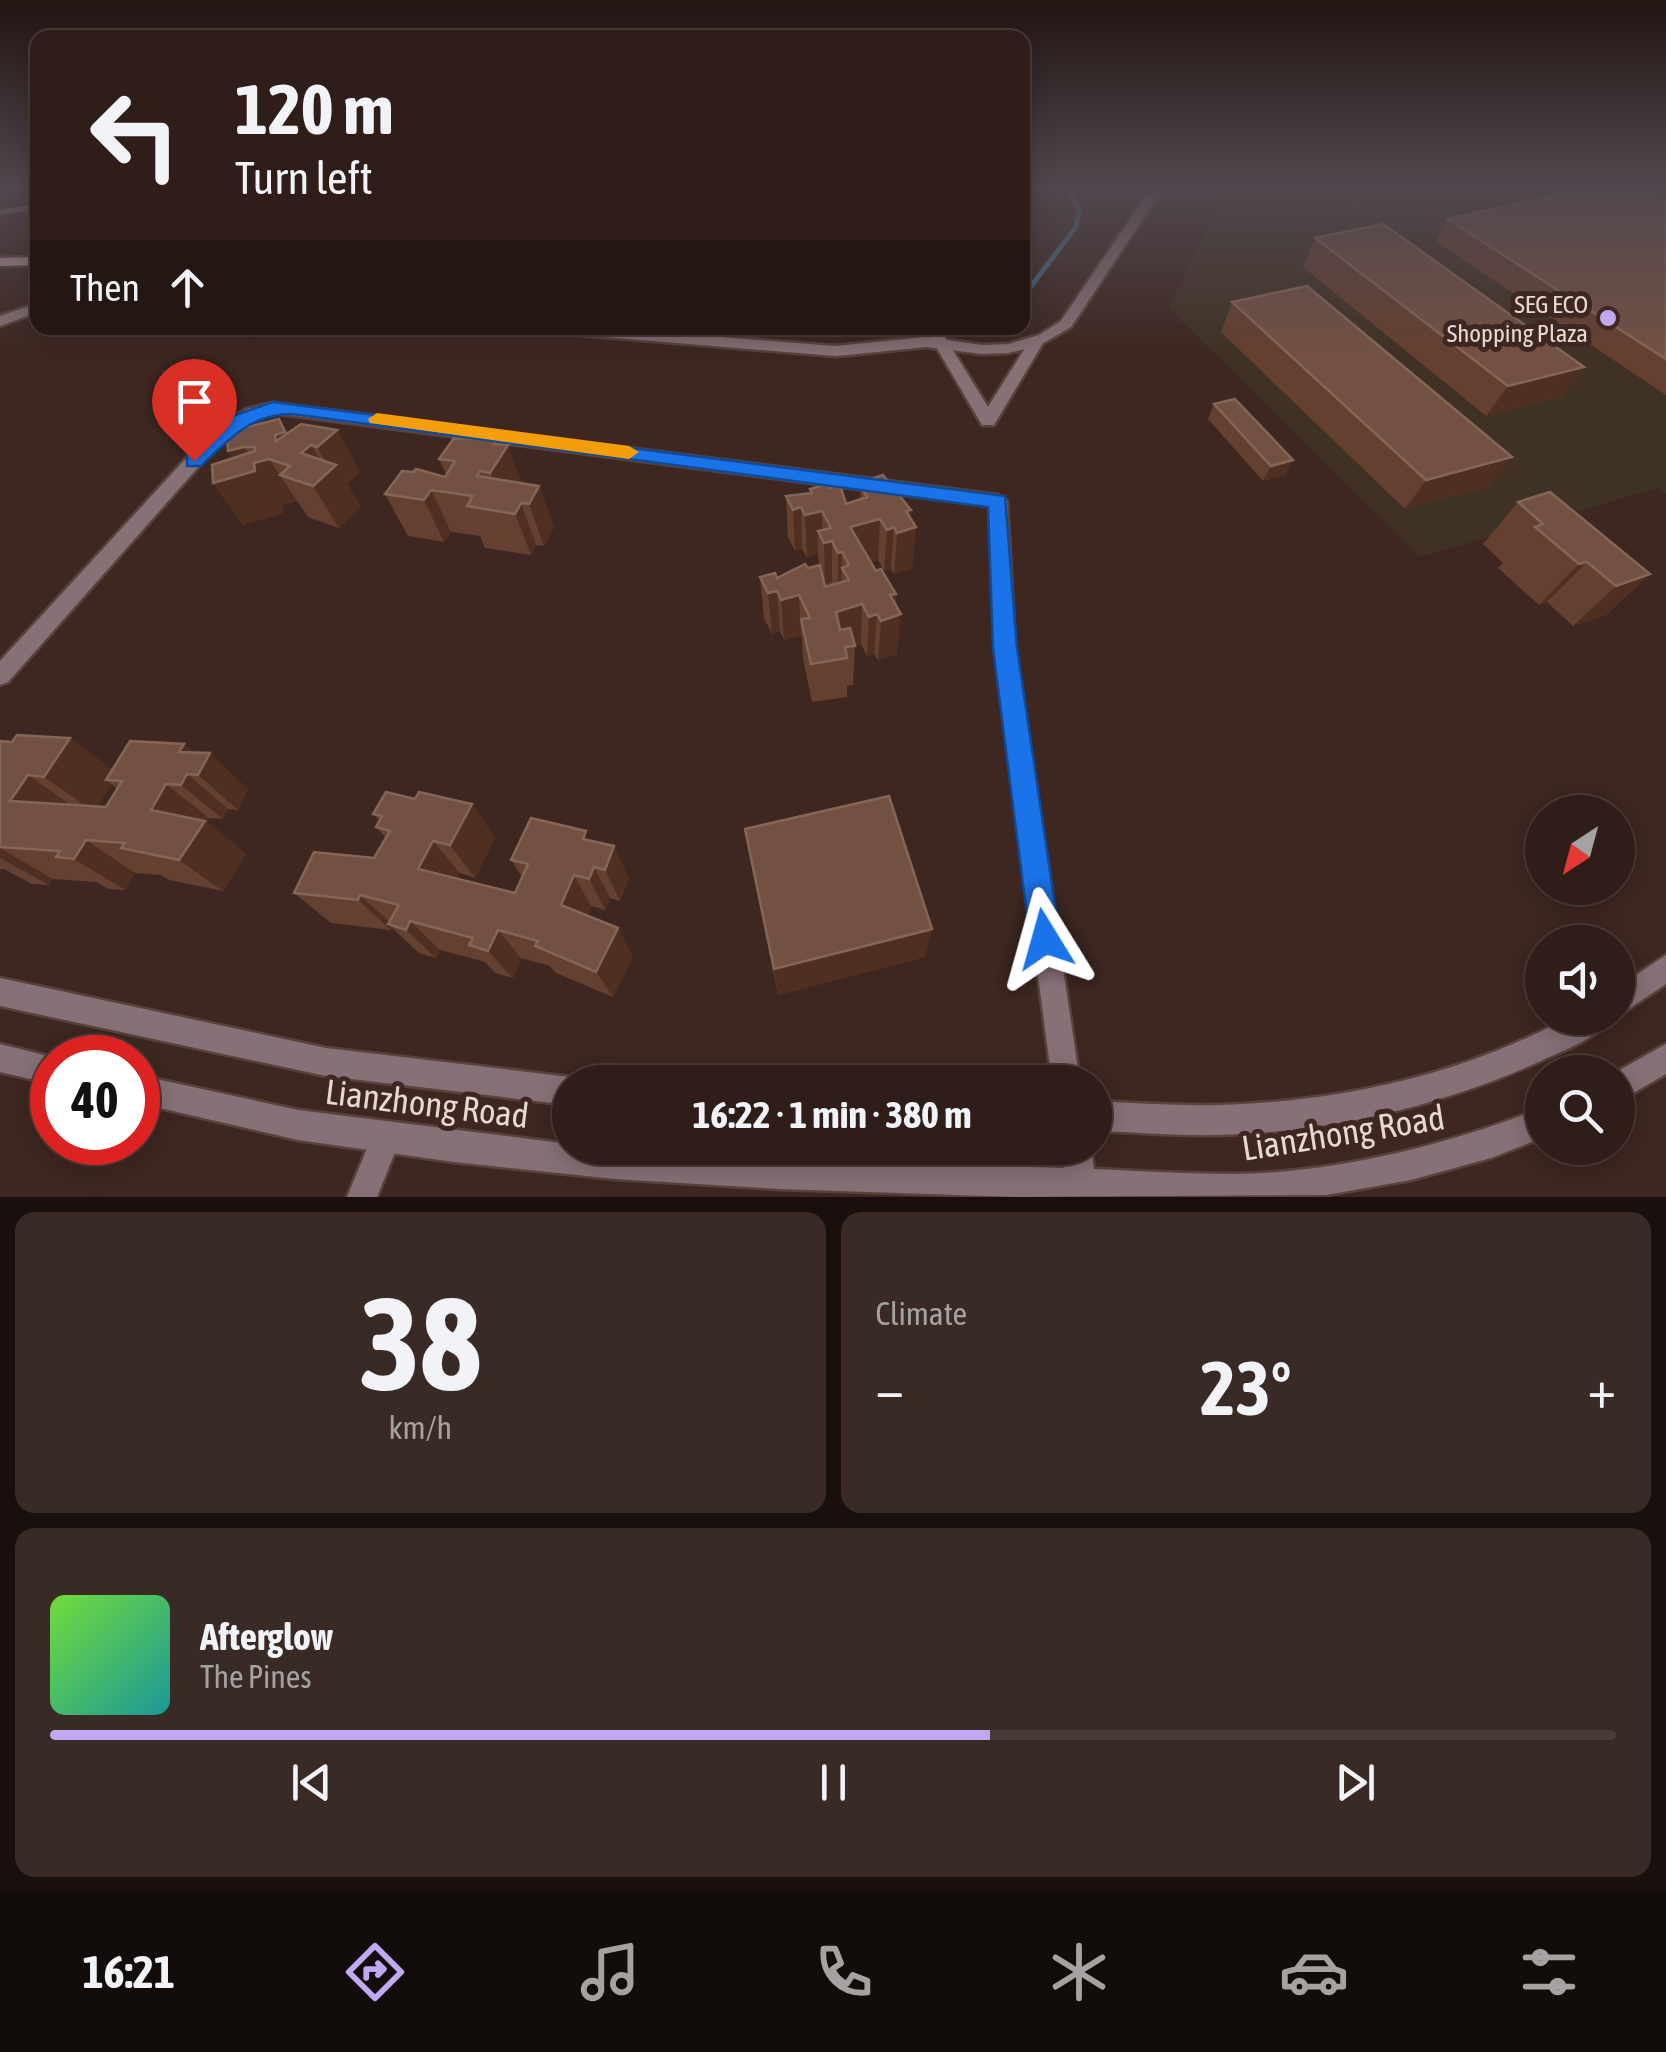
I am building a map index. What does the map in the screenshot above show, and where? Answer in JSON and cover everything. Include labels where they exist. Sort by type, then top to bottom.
[{"type":"main road","points":[[0,262],[30,261]]},
{"type":"street","points":[[939,335],[988,350],[1035,343],[1066,324],[1120,243]]},
{"type":"street","points":[[0,321],[30,310]]},
{"type":"street","points":[[641,335],[834,351],[930,335]]},
{"type":"street","points":[[937,335],[988,422],[1035,343]]},
{"type":"street","points":[[0,676],[218,434],[253,413],[292,408],[998,501],[1005,648],[1064,1065]]},
{"type":"street","points":[[1635,991],[1666,968]]},
{"type":"street","name":"Lianzhong Road","points":[[0,992],[326,1062],[552,1089]]},
{"type":"street","name":"Lianzhong Road","points":[[1112,1117],[1220,1120],[1300,1113],[1378,1100],[1452,1080],[1520,1055],[1560,1035]]},
{"type":"street","points":[[0,1058],[30,1065]]},
{"type":"street","points":[[1635,1077],[1666,1058]]},
{"type":"street","name":"Lianzhong Road","points":[[160,1094],[298,1124],[634,1165],[1082,1190],[1237,1188],[1326,1180],[1411,1165],[1525,1128]]},
{"type":"street","points":[[362,1197],[386,1137]]},
{"type":"street","points":[[1078,1165],[1082,1190]]},
{"type":"shaded area","points":[[1200,243],[1666,243],[1666,494],[1658,488],[1420,557],[1169,308]]},
{"type":"building","points":[[1321,243],[1410,243],[1584,367],[1508,386]]},
{"type":"building","points":[[1484,243],[1666,243],[1666,359]]},
{"type":"building","points":[[1307,286],[1512,457],[1426,480],[1232,302]]},
{"type":"building","points":[[1235,399],[1293,460],[1271,466],[1214,404]]},
{"type":"building","points":[[279,419],[285,432],[275,435],[276,441],[301,424],[337,430],[317,447],[311,445],[301,453],[336,465],[313,486],[280,475],[290,466],[269,459],[254,463],[255,471],[213,483],[212,465],[255,451],[255,447],[244,447],[228,451],[227,432]]},
{"type":"building","points":[[454,438],[497,439],[494,444],[508,445],[490,473],[480,471],[477,476],[539,486],[529,504],[521,503],[515,514],[467,506],[473,496],[431,490],[424,500],[385,494],[402,471],[416,469],[445,477],[455,461],[439,459]]},
{"type":"building","points":[[883,475],[911,510],[906,511],[916,527],[897,533],[894,527],[887,530],[880,519],[850,527],[876,571],[881,569],[896,594],[890,595],[901,614],[881,621],[877,614],[869,617],[862,604],[836,612],[840,630],[850,628],[855,646],[845,647],[847,658],[811,664],[801,619],[810,618],[799,595],[781,600],[777,591],[768,593],[760,577],[775,573],[777,578],[805,564],[808,568],[820,565],[825,587],[849,580],[842,568],[849,565],[832,541],[824,543],[818,531],[831,528],[822,511],[805,515],[801,507],[793,510],[786,496],[812,493],[810,489],[827,484],[829,488],[840,485],[846,504],[867,497],[861,487],[868,485],[864,481]]},
{"type":"building","points":[[1550,492],[1650,574],[1616,586],[1587,562],[1579,564],[1535,527],[1543,524],[1518,502]]},
{"type":"building","points":[[17,735],[70,738],[44,777],[28,775],[10,801],[106,807],[122,781],[106,780],[130,741],[184,744],[179,752],[210,753],[198,775],[187,774],[181,785],[166,784],[151,810],[205,821],[179,860],[121,848],[125,843],[86,840],[74,859],[56,857],[60,851],[0,847],[0,741],[12,742]]},
{"type":"building","points":[[386,792],[415,799],[419,792],[472,804],[450,845],[433,841],[418,869],[515,893],[528,864],[511,860],[531,818],[586,831],[583,839],[614,846],[605,870],[594,867],[589,879],[574,875],[561,905],[618,928],[596,972],[535,946],[538,941],[498,930],[488,951],[469,945],[473,938],[410,921],[406,930],[388,924],[399,905],[360,895],[358,900],[294,893],[314,852],[374,858],[390,831],[376,827],[382,816],[373,814]]},
{"type":"building","points":[[889,796],[932,929],[774,969],[745,829]]},
{"type":"waterway","points":[[1030,287],[1064,243]]},
{"type":"slow traffic","points":[[377,419],[629,452]]},
{"type":"place","name":"SEG ECO Shopping Plaza","points":[[1608,318]]},
{"type":"route","points":[[194,461],[234,422],[273,408],[292,408],[998,501],[1005,648],[1045,939]]}]
